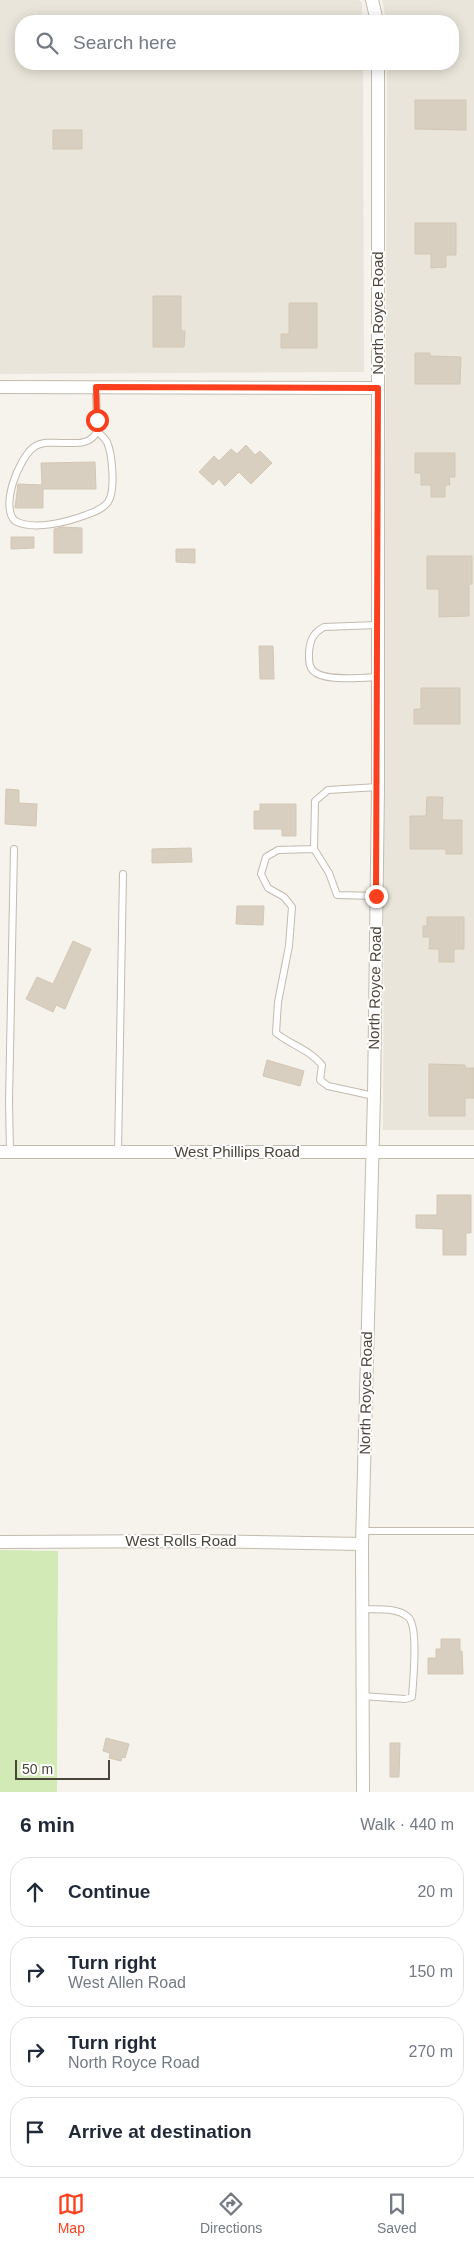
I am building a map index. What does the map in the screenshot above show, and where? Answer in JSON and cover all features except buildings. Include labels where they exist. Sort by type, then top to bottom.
[{"type":"street","points":[[372,0],[376,15]]},
{"type":"street","name":"North Royce Road","points":[[363,1792],[362,1538],[374,1096],[378,787],[378,70]]},
{"type":"street","points":[[0,387],[378,388]]},
{"type":"street","name":"West Phillips Road","points":[[5,1152],[474,1152]]},
{"type":"street","name":"West Rolls Road","points":[[0,1542],[362,1538]]},
{"type":"lane","points":[[96,387],[96,430],[94,437],[87,441],[42,443],[33,448],[8,480],[5,505],[8,516],[29,525],[64,521],[102,508],[110,500],[112,489],[111,452],[106,440],[96,430]]},
{"type":"lane","points":[[377,625],[324,627],[318,630],[310,641],[309,661],[311,668],[316,674],[352,678],[378,677]]},
{"type":"lane","points":[[376,896],[337,894],[329,873],[314,849],[315,801],[328,790],[378,787]]},
{"type":"lane","points":[[5,1152],[9,1101],[14,849]]},
{"type":"lane","points":[[314,849],[278,850],[266,857],[261,874],[268,888],[284,897],[292,907],[289,946],[278,1002],[276,1033],[285,1041],[315,1057],[322,1065],[320,1080],[328,1086],[374,1096]]},
{"type":"lane","points":[[118,1152],[123,874]]},
{"type":"lane","points":[[362,1538],[474,1531]]},
{"type":"lane","points":[[362,1610],[397,1611],[408,1617],[413,1624],[414,1663],[412,1697],[404,1699],[362,1696]]},
{"type":"shaded area","points":[[0,0],[359,0],[362,3],[362,15],[15,15],[15,70],[363,70],[364,372],[0,374]]},
{"type":"shaded area","points":[[382,0],[474,0],[474,1130],[383,1130],[387,70],[459,70],[459,15],[385,15]]},
{"type":"green space","points":[[0,1550],[58,1551],[57,1792],[0,1792]]},
{"type":"route","points":[[97,420],[96,387],[243,386],[378,388],[378,787],[376,896]]}]
